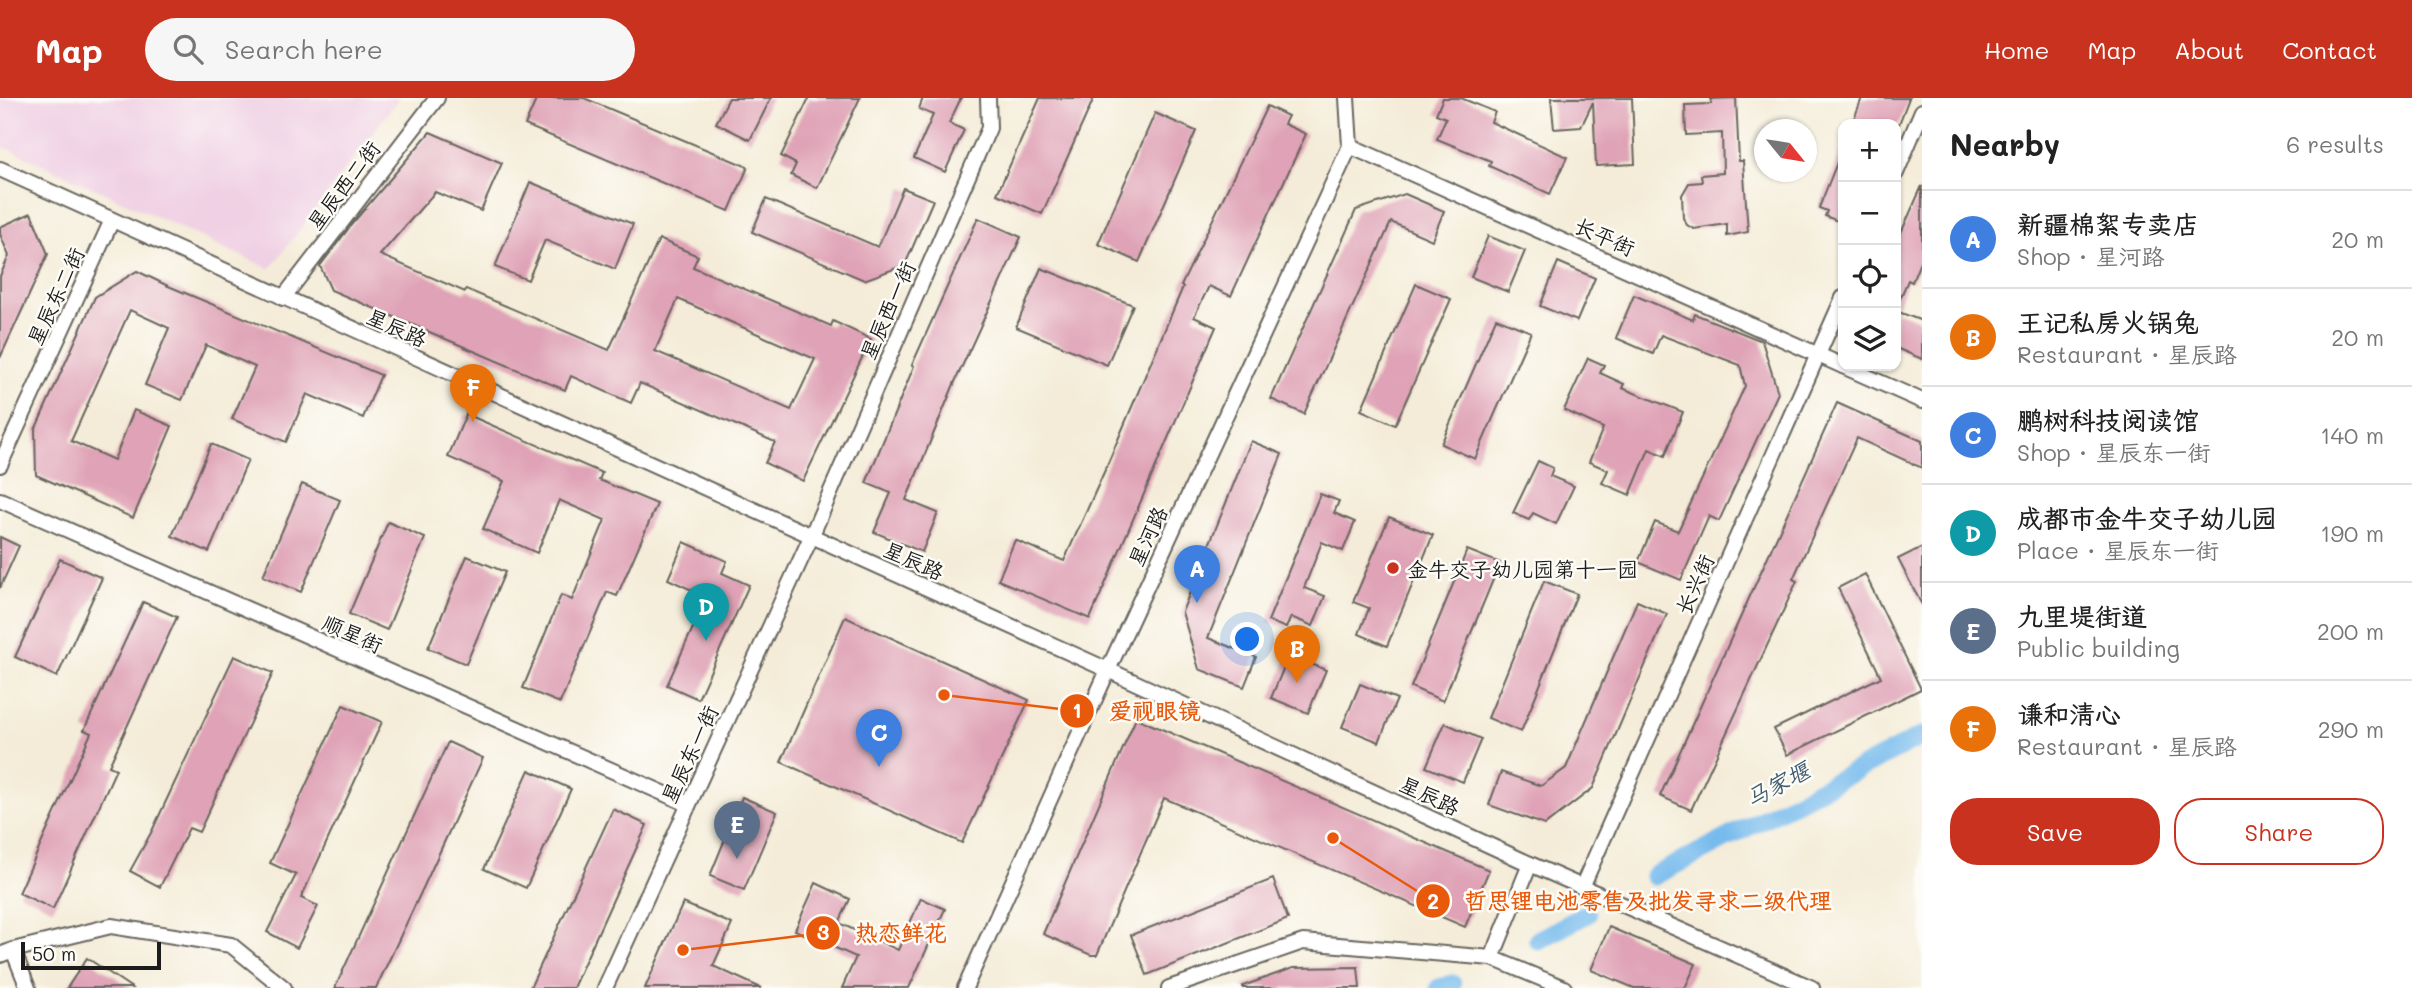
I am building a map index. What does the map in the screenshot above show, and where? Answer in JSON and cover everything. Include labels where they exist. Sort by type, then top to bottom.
[{"type":"street","name":"星辰西二街","points":[[283,299],[437,98]]},
{"type":"street","name":"星辰西一街","points":[[811,537],[989,128],[988,98]]},
{"type":"street","name":"星河路","points":[[965,988],[1108,670],[1350,146],[1347,98]]},
{"type":"street","points":[[1901,161],[1922,111]]},
{"type":"street","name":"长平街","points":[[1350,146],[1838,364]]},
{"type":"street","name":"星辰路","points":[[0,169],[1108,670],[1530,864],[1812,988]]},
{"type":"street","name":"星辰东二街","points":[[0,465],[113,220]]},
{"type":"street","name":"长兴街","points":[[1582,887],[1839,308]]},
{"type":"street","name":"长平街","points":[[1854,371],[1922,401]]},
{"type":"street","name":"顺星街","points":[[0,500],[688,804]]},
{"type":"street","name":"星辰东一街","points":[[605,988],[811,537]]},
{"type":"street","points":[[1492,958],[1530,864]]},
{"type":"street","points":[[28,988],[6,952],[111,926],[231,945],[284,988]]},
{"type":"street","points":[[1169,988],[1303,942],[1492,958],[1564,988]]},
{"type":"shaded area","points":[[0,98],[399,98],[270,269],[0,145]]},
{"type":"building","points":[[537,98],[584,98],[748,167],[729,211],[525,125]]},
{"type":"building","points":[[729,98],[771,98],[750,140],[716,123]]},
{"type":"building","points":[[809,98],[860,98],[817,188],[791,175],[796,164],[781,156]]},
{"type":"building","points":[[923,98],[961,98],[949,123],[964,130],[945,172],[914,158],[933,115],[919,109]]},
{"type":"building","points":[[1040,98],[1094,98],[1042,214],[997,194]]},
{"type":"building","points":[[1443,98],[1461,98],[1495,112],[1491,122],[1567,157],[1550,194],[1489,166],[1491,161],[1437,139],[1446,118],[1436,114]]},
{"type":"building","points":[[1551,98],[1632,98],[1635,164],[1596,166],[1593,102],[1581,127],[1554,129]]},
{"type":"building","points":[[1736,98],[1739,161],[1743,161],[1748,232],[1727,236],[1727,224],[1694,229],[1687,225],[1683,218],[1682,195],[1689,183],[1702,182],[1701,175],[1723,173],[1722,133],[1686,135],[1685,105],[1711,104],[1711,99]]},
{"type":"building","points":[[1862,98],[1909,98],[1901,119],[1854,119]]},
{"type":"building","points":[[1267,106],[1288,116],[1284,124],[1306,134],[1231,296],[1209,286],[1194,317],[1216,327],[1090,619],[998,580],[1015,540],[1064,561],[1183,287],[1181,286]]},
{"type":"building","points":[[1155,113],[1196,131],[1139,262],[1098,244]]},
{"type":"building","points":[[430,132],[502,163],[481,211],[435,192],[380,255],[609,350],[659,239],[698,256],[693,267],[831,326],[833,321],[871,339],[803,481],[765,463],[775,442],[640,383],[631,403],[571,376],[565,390],[331,290],[320,266]],"holes":[[[678,299],[815,359],[791,410],[655,351]]]},
{"type":"building","points":[[1838,160],[1838,221],[1825,216],[1827,211],[1819,208]]},
{"type":"building","points":[[530,182],[633,224],[615,269],[545,240],[528,280],[495,267]]},
{"type":"building","points":[[1922,186],[1922,257],[1912,282],[1908,280],[1901,296],[1901,245],[1901,233]]},
{"type":"building","points":[[903,188],[933,200],[905,265],[864,280],[752,232],[766,199],[878,247]]},
{"type":"building","points":[[1405,194],[1444,211],[1432,240],[1391,222],[1304,414],[1271,399],[1356,210]]},
{"type":"building","points":[[31,213],[48,254],[0,358],[0,276],[9,256],[0,227]]},
{"type":"building","points":[[978,218],[1021,237],[954,384],[906,500],[938,513],[922,552],[874,532],[891,493],[866,483],[914,366],[912,365]]},
{"type":"building","points":[[1488,236],[1525,251],[1508,292],[1471,277]]},
{"type":"building","points":[[1558,262],[1595,278],[1577,321],[1540,306]]},
{"type":"building","points":[[1041,268],[1133,305],[1107,365],[1016,327]]},
{"type":"building","points":[[137,271],[381,375],[363,418],[307,394],[286,442],[232,419],[255,367],[206,345],[182,400],[145,385],[169,328],[130,310],[71,441],[114,460],[134,410],[172,426],[133,518],[36,475],[35,430],[95,297]]},
{"type":"building","points":[[1416,284],[1451,299],[1395,425],[1361,410]]},
{"type":"building","points":[[1634,295],[1693,320],[1695,314],[1762,341],[1778,393],[1719,521],[1709,516],[1681,580],[1638,562],[1655,522],[1678,531],[1745,386],[1740,365],[1661,335],[1653,354],[1616,338]]},
{"type":"building","points":[[1901,313],[1922,321],[1922,359],[1901,350]]},
{"type":"building","points":[[1496,318],[1531,332],[1475,459],[1441,444]]},
{"type":"building","points":[[1588,358],[1604,365],[1600,373],[1624,384],[1622,388],[1683,412],[1665,456],[1649,449],[1630,495],[1602,483],[1608,470],[1589,462],[1603,428],[1564,410]]},
{"type":"building","points":[[1837,403],[1922,441],[1922,468],[1857,438],[1793,579],[1797,581],[1691,810],[1660,796]]},
{"type":"building","points":[[466,414],[602,473],[599,480],[657,504],[617,596],[607,592],[560,703],[523,688],[561,595],[572,600],[605,520],[559,500],[537,553],[483,529],[504,481],[448,457]]},
{"type":"building","points":[[1251,441],[1282,454],[1208,638],[1256,657],[1244,687],[1199,669],[1182,612]]},
{"type":"building","points":[[211,444],[248,460],[209,552],[172,536]]},
{"type":"building","points":[[1538,461],[1553,468],[1550,476],[1574,486],[1556,524],[1533,513],[1529,520],[1513,513]]},
{"type":"building","points":[[302,484],[340,500],[301,592],[263,576]]},
{"type":"building","points":[[1320,494],[1339,501],[1334,513],[1355,522],[1343,551],[1322,542],[1304,588],[1325,596],[1313,626],[1291,617],[1286,628],[1268,621]]},
{"type":"building","name":"金牛交子幼儿园第十一园","points":[[1389,517],[1433,535],[1387,646],[1359,634],[1369,608],[1353,602]]},
{"type":"building","points":[[388,522],[425,538],[387,630],[349,614]]},
{"type":"building","points":[[0,537],[19,546],[0,588]]},
{"type":"building","points":[[684,542],[727,561],[722,573],[749,585],[698,699],[667,685],[707,597],[668,579]]},
{"type":"building","points":[[1922,547],[1922,605],[1898,559]]},
{"type":"building","points":[[1467,550],[1500,563],[1443,701],[1411,687]]},
{"type":"building","points":[[467,556],[505,572],[466,664],[428,648]]},
{"type":"building","points":[[60,559],[102,578],[57,677],[15,657]]},
{"type":"building","points":[[1865,574],[1921,689],[1787,755],[1774,729],[1881,677],[1838,588]]},
{"type":"building","points":[[1544,581],[1577,594],[1521,732],[1488,718]]},
{"type":"building","points":[[1637,601],[1667,614],[1593,788],[1545,825],[1489,805],[1501,772],[1541,786],[1566,768]]},
{"type":"building","points":[[143,602],[177,617],[109,766],[116,769],[53,909],[19,893],[91,733],[84,730]]},
{"type":"building","points":[[845,617],[1029,700],[962,843],[781,762]]},
{"type":"building","points":[[1289,655],[1326,670],[1308,713],[1271,698]]},
{"type":"building","points":[[234,656],[273,673],[199,832],[189,828],[160,887],[130,871],[152,831]]},
{"type":"building","points":[[1360,684],[1397,699],[1379,742],[1342,727]]},
{"type":"building","points":[[343,705],[382,722],[301,898],[318,906],[297,948],[267,932],[296,875],[270,863]]},
{"type":"building","points":[[1136,718],[1489,870],[1465,927],[1164,798],[1097,955],[1091,955],[1043,934]]},
{"type":"building","points":[[1445,723],[1481,739],[1463,782],[1426,767]]},
{"type":"building","points":[[448,742],[483,758],[376,988],[335,988]]},
{"type":"building","points":[[529,770],[571,789],[526,888],[484,869]]},
{"type":"building","points":[[742,797],[777,812],[744,890],[710,876]]},
{"type":"building","points":[[613,809],[647,825],[573,988],[530,988]]},
{"type":"building","points":[[1273,879],[1288,919],[1147,975],[1131,935]]},
{"type":"building","points":[[816,883],[850,899],[839,923],[898,950],[921,898],[945,909],[909,988],[842,988],[856,957],[795,930]]},
{"type":"building","points":[[683,903],[732,924],[713,966],[761,988],[645,988]]},
{"type":"building","points":[[1609,927],[1696,964],[1685,988],[1634,988],[1591,970]]},
{"type":"building","points":[[87,958],[132,988],[67,988]]},
{"type":"building","points":[[1358,967],[1360,988],[1243,988],[1293,968]]},
{"type":"waterway","name":"马家堰","points":[[1654,876],[1922,736]]},
{"type":"waterway","name":"马家堰","points":[[1538,940],[1587,914]]},
{"type":"waterway","name":"马家堰","points":[[1439,988],[1452,984]]},
{"type":"place","name":"谦和清心","points":[[473,422]]},
{"type":"place","name":"金牛交子幼儿园第十一园","points":[[1393,568]]},
{"type":"place","name":"新疆棉絮专卖店","points":[[1197,603]]},
{"type":"place","name":"成都市金牛交子幼儿园","points":[[706,641]]},
{"type":"place","name":"王记私房火锅兔","points":[[1297,683]]},
{"type":"place","name":"爱视眼镜","points":[[944,695]]},
{"type":"place","name":"鹏树科技阅读馆","points":[[879,767]]},
{"type":"place","name":"哲思锂电池零售及批发寻求二级代理","points":[[1333,838]]},
{"type":"place","name":"九里堤街道","points":[[737,859]]},
{"type":"place","name":"热恋鲜花","points":[[683,950]]}]
